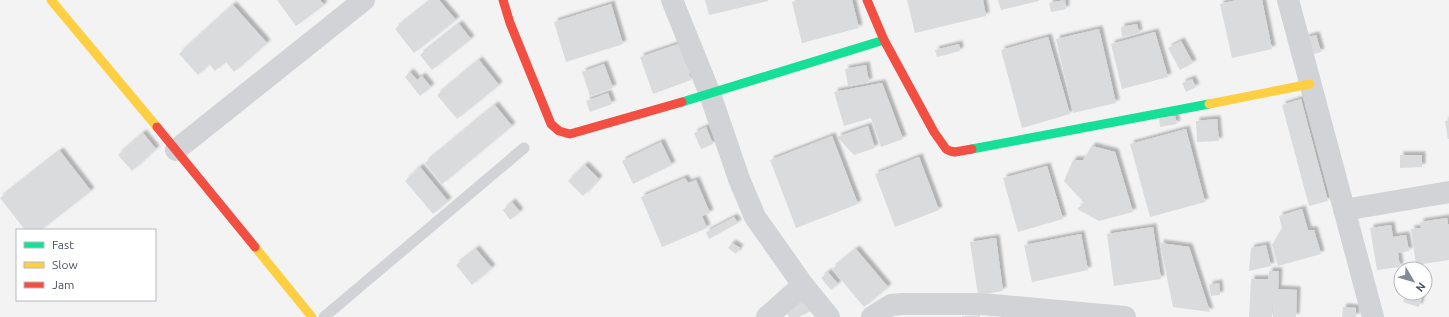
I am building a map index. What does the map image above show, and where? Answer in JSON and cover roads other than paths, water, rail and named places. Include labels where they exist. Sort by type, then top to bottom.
[{"type":"street","points":[[176,150],[364,0]]},
{"type":"street","points":[[503,0],[510,23],[552,124],[563,134],[570,134],[710,94],[884,40]]},
{"type":"street","points":[[672,0],[710,94],[739,179],[755,217],[803,285],[829,317]]},
{"type":"street","points":[[867,0],[884,40],[934,132],[946,149],[955,152],[989,147],[1310,84]]},
{"type":"street","points":[[1288,0],[1373,317]]},
{"type":"street","points":[[54,1],[312,317]]},
{"type":"street","points":[[1344,210],[1449,192]]},
{"type":"street","points":[[767,317],[803,285]]},
{"type":"street","points":[[872,317],[891,305],[903,304],[982,304],[1125,317]]},
{"type":"lane","points":[[324,317],[524,148]]}]
